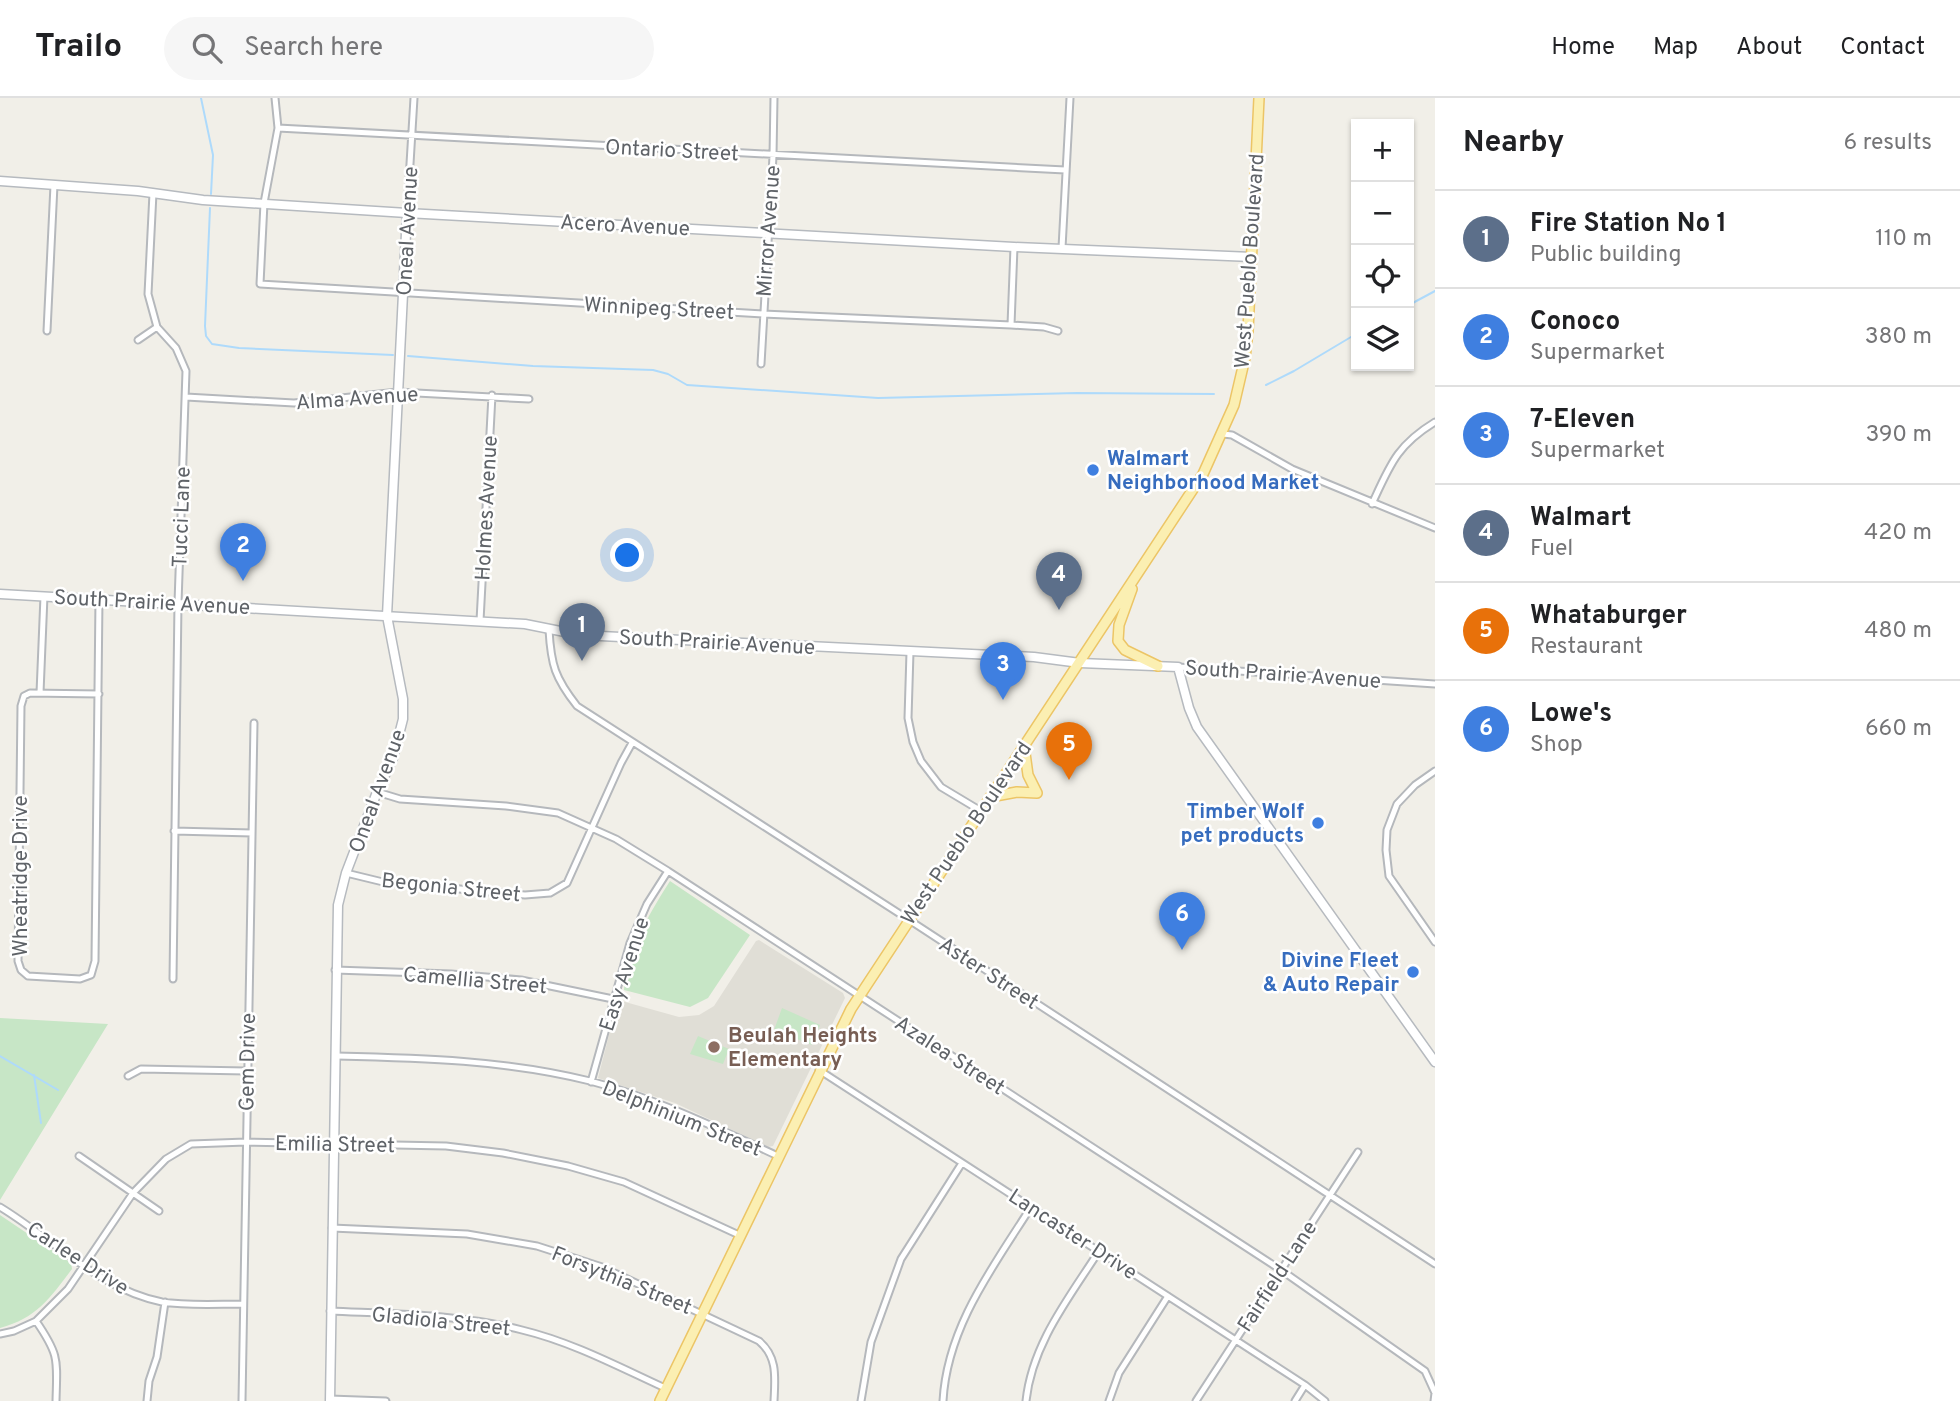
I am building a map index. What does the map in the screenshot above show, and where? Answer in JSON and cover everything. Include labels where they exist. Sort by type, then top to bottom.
[{"type":"main road","name":"West Pueblo Boulevard","points":[[660,1401],[819,1070],[858,996],[1203,474],[1223,434],[1234,405],[1245,358],[1259,98]]},
{"type":"main road","points":[[1136,576],[1119,625],[1118,641],[1125,650],[1158,666]]},
{"type":"main road","points":[[990,797],[1017,792],[1037,793],[1028,775],[1024,746]]},
{"type":"street","points":[[264,204],[278,128],[275,98]]},
{"type":"street","name":"Oneal Avenue","points":[[330,1400],[338,905],[346,873],[393,758],[403,719],[403,699],[387,616],[414,98]]},
{"type":"street","name":"Mirror Avenue","points":[[761,364],[774,98]]},
{"type":"street","points":[[1062,248],[1070,98]]},
{"type":"street","name":"Ontario Street","points":[[278,128],[1065,170]]},
{"type":"street","name":"Acero Avenue","points":[[0,181],[153,193],[203,200],[407,213],[1014,247],[1252,257]]},
{"type":"street","points":[[47,331],[54,185]]},
{"type":"street","name":"Tucci Lane","points":[[153,193],[148,294],[157,327],[176,348],[186,371],[178,603],[173,979]]},
{"type":"street","name":"Winnipeg Street","points":[[264,204],[260,284],[763,314],[1011,325],[1044,327],[1058,331]]},
{"type":"street","points":[[1011,325],[1014,247]]},
{"type":"street","points":[[138,341],[157,327]]},
{"type":"street","name":"Alma Avenue","points":[[186,397],[294,403],[398,392],[529,398]]},
{"type":"street","name":"Holmes Avenue","points":[[480,621],[492,395]]},
{"type":"street","points":[[1372,504],[1399,452],[1414,435],[1435,422]]},
{"type":"street","points":[[1223,434],[1232,435],[1292,469],[1435,528]]},
{"type":"street","name":"South Prairie Avenue","points":[[0,594],[525,624],[549,630],[608,637],[1034,657],[1080,663],[1435,684]]},
{"type":"street","points":[[44,596],[40,693],[99,694]]},
{"type":"street","name":"Wheatridge Drive","points":[[40,693],[24,696],[21,706],[18,961],[21,970],[28,976],[80,979],[91,975],[95,961],[99,599]]},
{"type":"street","name":"Aster Street","points":[[549,630],[551,660],[561,686],[577,706],[1435,1264]]},
{"type":"street","points":[[910,652],[908,718],[913,742],[921,761],[941,787],[981,811]]},
{"type":"street","points":[[1178,667],[1197,727],[1435,1062]]},
{"type":"street","name":"Gem Drive","points":[[242,1401],[254,723]]},
{"type":"street","name":"Begonia Street","points":[[346,873],[383,882],[525,895],[550,893],[567,884],[632,743]]},
{"type":"street","points":[[1435,771],[1415,785],[1396,804],[1387,830],[1386,850],[1389,876],[1435,942]]},
{"type":"street","name":"Azalea Street","points":[[377,792],[400,799],[506,806],[558,813],[594,828],[668,871],[1281,1270],[1424,1371],[1434,1394],[1434,1401]]},
{"type":"street","points":[[174,831],[252,833]]},
{"type":"street","name":"Easy Avenue","points":[[591,1082],[629,943],[647,904],[668,871]]},
{"type":"street","name":"Camellia Street","points":[[335,970],[452,974],[521,980],[613,999]]},
{"type":"street","name":"Delphinium Street","points":[[336,1056],[449,1059],[545,1072],[591,1082],[701,1121],[778,1156]]},
{"type":"street","points":[[128,1076],[141,1069],[246,1071]]},
{"type":"street","name":"Lancaster Drive","points":[[819,1070],[1305,1385],[1325,1401]]},
{"type":"street","name":"Emilia Street","points":[[0,1334],[36,1321],[68,1289],[133,1193],[166,1159],[191,1144],[246,1142],[446,1146],[503,1153],[624,1181],[739,1235]]},
{"type":"street","name":"Fairfield Lane","points":[[1196,1401],[1358,1152]]},
{"type":"street","points":[[79,1156],[159,1211]]},
{"type":"street","points":[[861,1401],[871,1342],[901,1259],[962,1163]]},
{"type":"street","name":"Carlee Drive","points":[[0,1207],[106,1281],[138,1296],[164,1302],[243,1304]]},
{"type":"street","points":[[943,1401],[950,1361],[963,1318],[1031,1207]]},
{"type":"street","name":"Forsythia Street","points":[[332,1228],[467,1234],[537,1246],[602,1267],[751,1336],[769,1351],[774,1364],[774,1401]]},
{"type":"street","points":[[1026,1401],[1030,1377],[1045,1337],[1099,1251]]},
{"type":"street","points":[[1109,1401],[1119,1373],[1168,1296]]},
{"type":"street","points":[[147,1401],[149,1381],[158,1357],[164,1302]]},
{"type":"street","name":"Gladiola Street","points":[[330,1311],[470,1320],[522,1330],[570,1345],[666,1388]]},
{"type":"street","points":[[36,1321],[52,1344],[57,1361],[56,1401]]},
{"type":"street","points":[[1295,1401],[1305,1385]]},
{"type":"street","points":[[330,1400],[386,1401]]},
{"type":"shaded area","name":"Beulah Heights Elementary","points":[[759,940],[843,993],[845,998],[773,1146],[768,1147],[675,1103],[598,1078],[618,1000],[679,1017],[699,1015],[714,1006]]},
{"type":"green space","points":[[670,881],[750,935],[708,998],[690,1007],[624,990],[634,947]]},
{"type":"green space","points":[[782,1008],[820,1025],[812,1045],[774,1030]]},
{"type":"green space","points":[[0,1018],[108,1024],[0,1200]]},
{"type":"green space","points":[[698,1036],[729,1049],[723,1064],[690,1054]]},
{"type":"green space","points":[[0,1215],[71,1263],[72,1269],[42,1306],[24,1319],[0,1328]]},
{"type":"waterway","points":[[201,98],[213,155],[211,194]]},
{"type":"waterway","points":[[210,208],[205,326],[206,336],[212,344],[239,348],[393,355]]},
{"type":"waterway","points":[[1414,302],[1435,291]]},
{"type":"waterway","points":[[1266,385],[1351,337]]},
{"type":"waterway","points":[[408,356],[533,366],[653,370],[668,374],[687,385],[878,398],[1077,393],[1214,394]]},
{"type":"waterway","points":[[0,1056],[58,1090]]},
{"type":"waterway","points":[[34,1075],[41,1123]]},
{"type":"place","name":"Walmart Neighborhood Market","points":[[1093,470]]},
{"type":"place","name":"Conoco","points":[[243,581]]},
{"type":"place","name":"Walmart","points":[[1059,610]]},
{"type":"place","name":"Fire Station No 1","points":[[582,661]]},
{"type":"place","name":"7-Eleven","points":[[1003,700]]},
{"type":"place","name":"Whataburger","points":[[1069,780]]},
{"type":"place","name":"Timber Wolf pet products","points":[[1318,823]]},
{"type":"place","name":"Lowe's","points":[[1182,950]]},
{"type":"place","name":"Divine Fleet & Auto Repair","points":[[1413,972]]},
{"type":"place","name":"Beulah Heights Elementary","points":[[714,1047]]}]
